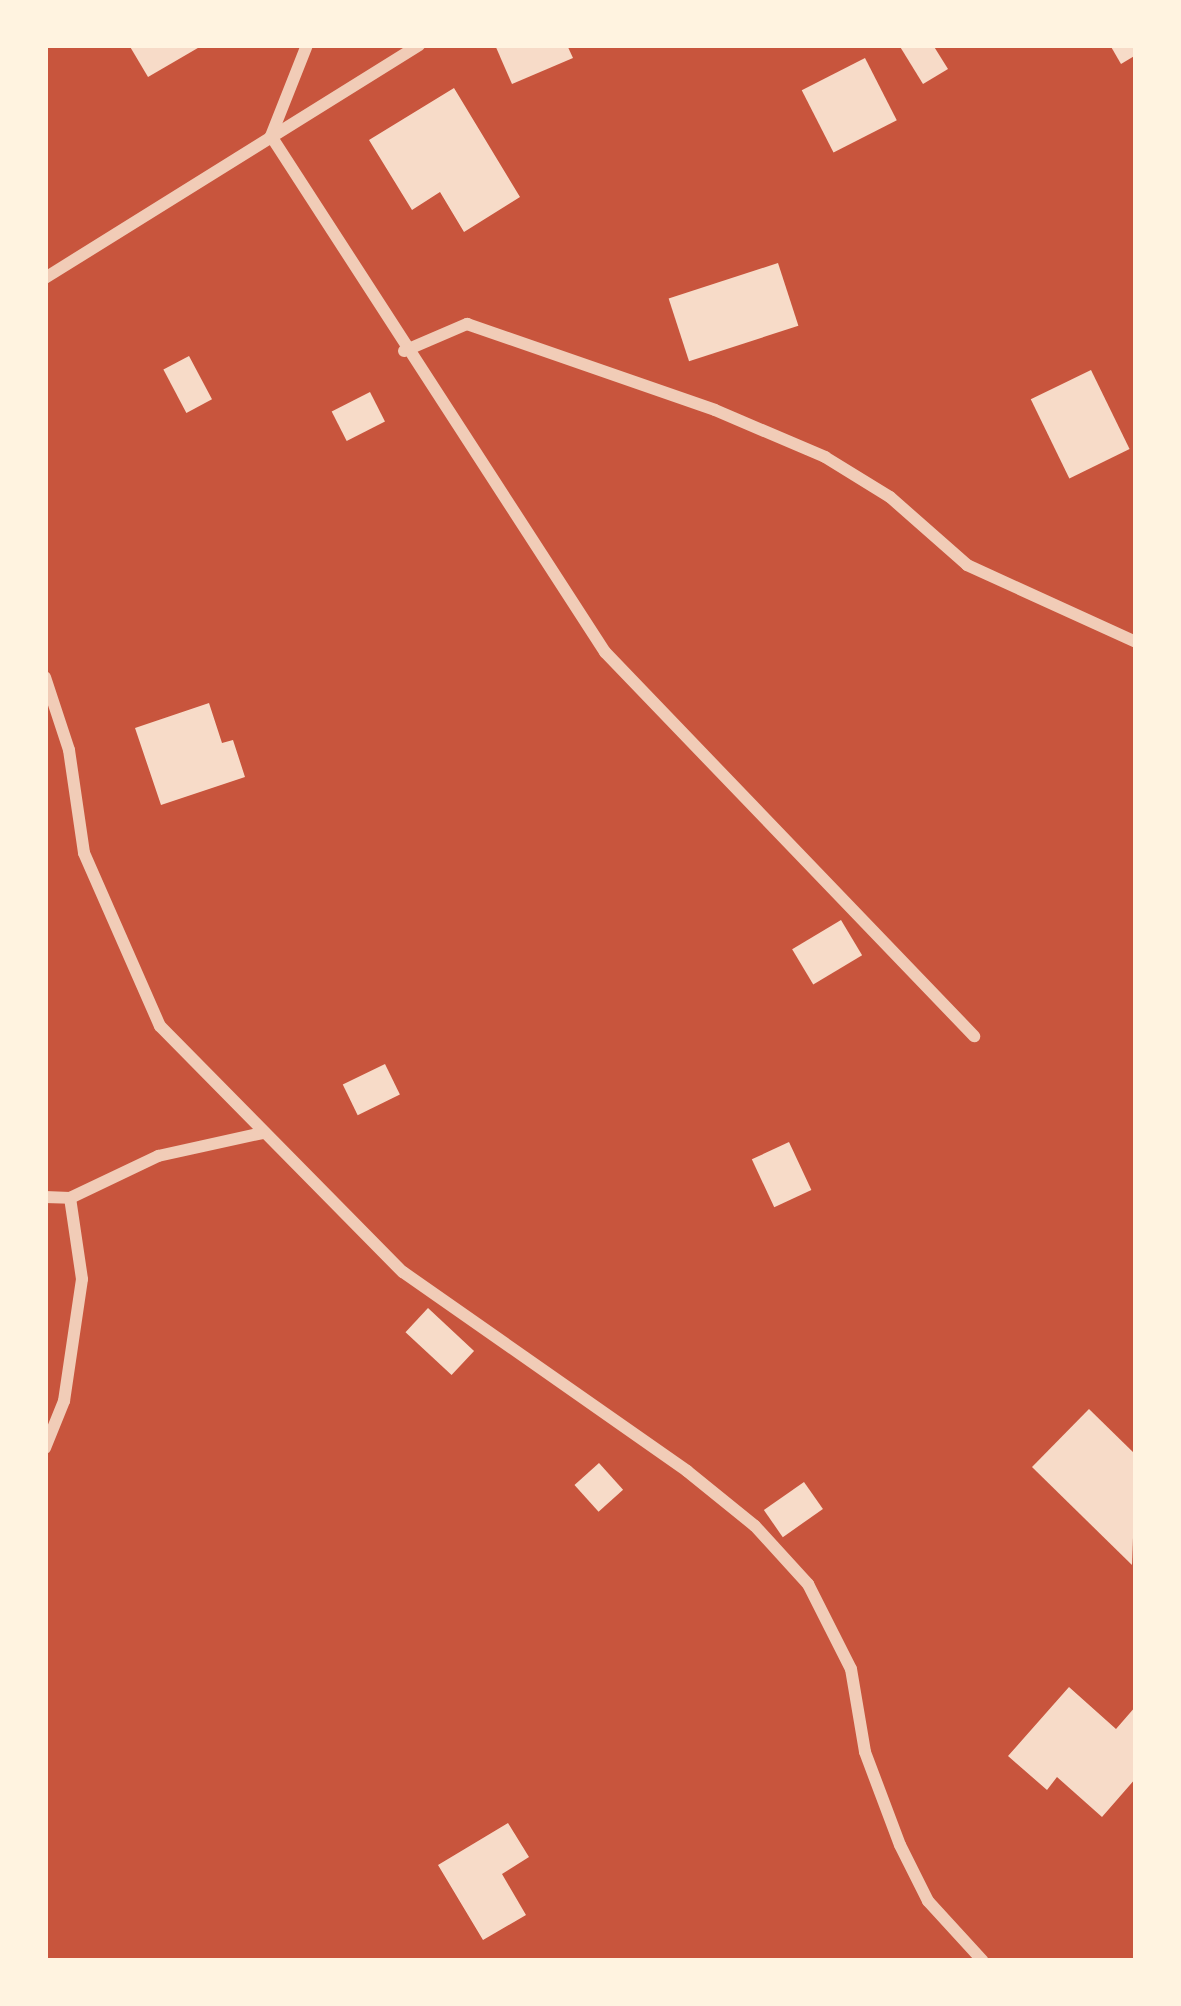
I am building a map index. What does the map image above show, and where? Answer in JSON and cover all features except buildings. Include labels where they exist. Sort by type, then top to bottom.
[{"type":"street","points":[[272,136],[308,45]]},
{"type":"street","points":[[45,278],[419,45]]},
{"type":"street","points":[[272,136],[404,351],[604,652],[974,1036]]},
{"type":"street","points":[[404,351],[467,324],[716,410],[825,457],[890,497],[967,566],[1136,642]]},
{"type":"street","points":[[45,677],[69,750],[83,853],[123,953],[160,1026],[403,1272],[686,1471],[755,1526],[808,1584],[851,1669],[866,1752],[900,1845],[928,1901],[975,1957]]},
{"type":"street","points":[[45,1197],[70,1198],[158,1156],[263,1133]]},
{"type":"street","points":[[45,1448],[64,1401],[82,1279],[70,1198]]}]
